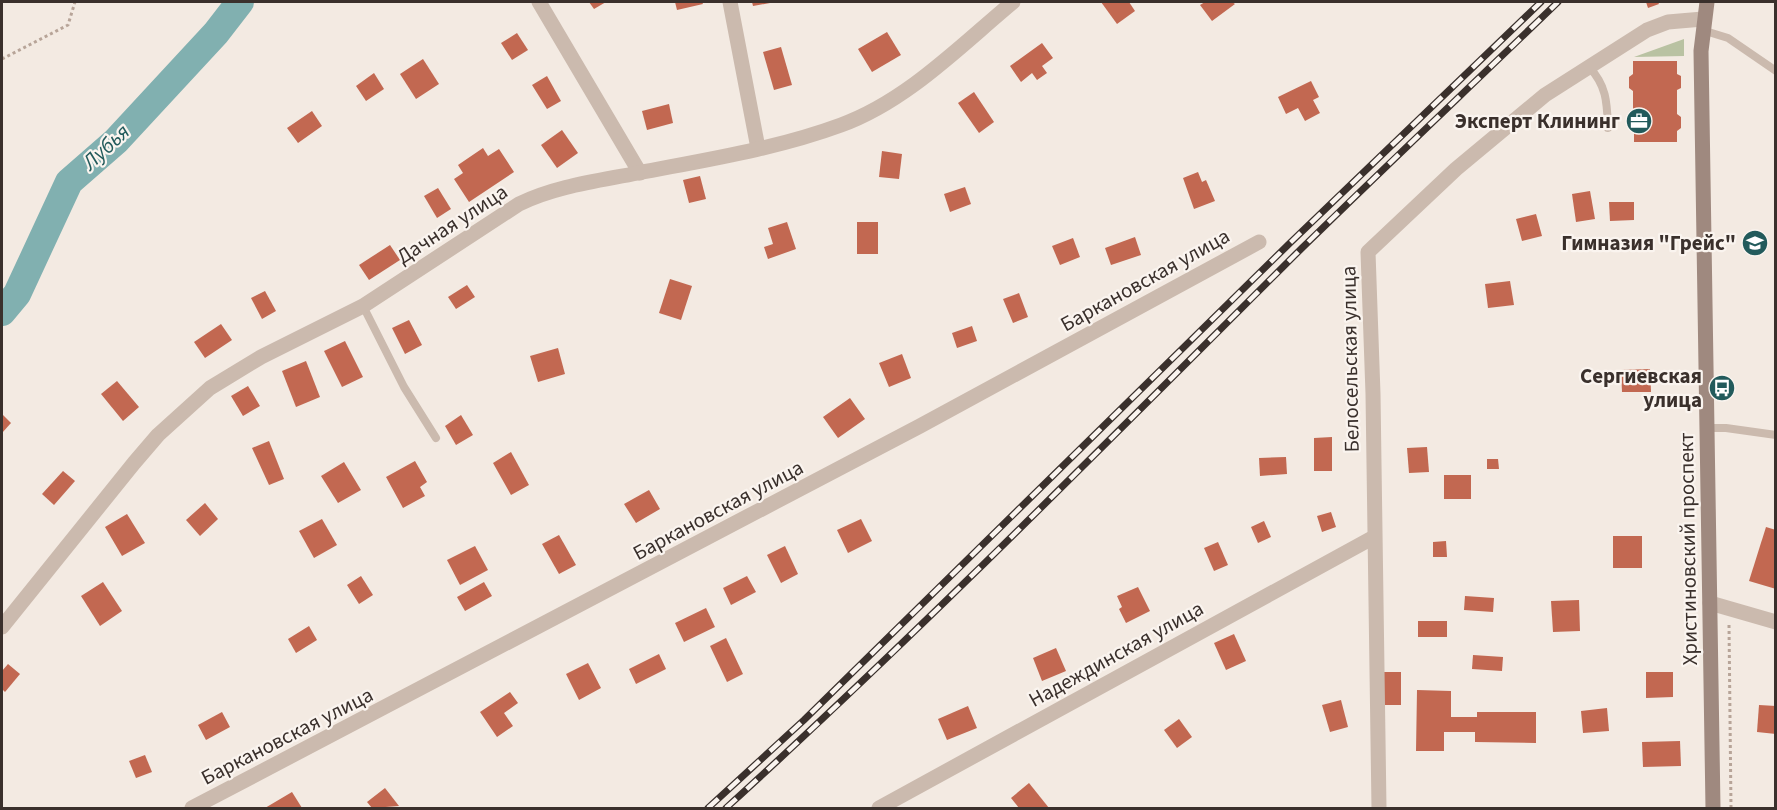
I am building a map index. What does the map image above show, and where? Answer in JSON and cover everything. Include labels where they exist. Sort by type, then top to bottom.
[{"type":"street","points":[[539,2],[640,173]]},
{"type":"street","points":[[730,2],[758,148]]},
{"type":"street","name":"Дачная улица","points":[[2,627],[158,435],[202,394],[251,362],[363,306],[519,204],[559,190],[758,148],[841,125],[878,108],[945,59],[1013,2]]},
{"type":"street","name":"Христиновский проспект","points":[[1707,2],[1703,24],[1713,808]]},
{"type":"street","name":"Белосельская улица","points":[[1379,808],[1373,394],[1368,252],[1456,169],[1545,95],[1647,30],[1668,22],[1703,24]]},
{"type":"street","name":"Баркановская улица","points":[[192,808],[899,438],[1259,242]]},
{"type":"street","name":"Надеждинская улица","points":[[879,808],[1374,537]]},
{"type":"street","points":[[1710,603],[1776,622]]},
{"type":"lane","points":[[1703,24],[1776,71]]},
{"type":"lane","points":[[1590,67],[1600,78],[1607,95],[1608,128]]},
{"type":"lane","points":[[363,306],[404,387],[436,438]]},
{"type":"lane","points":[[1707,428],[1776,435]]},
{"type":"path","points":[[2,59],[68,25],[75,2]]},
{"type":"path","points":[[1726,608],[1729,629],[1731,808]]},
{"type":"green space","points":[[1684,39],[1684,56],[1634,57]]},
{"type":"building","points":[[589,2],[606,2],[594,9]]},
{"type":"building","points":[[675,2],[702,2],[703,4],[677,10]]},
{"type":"building","points":[[752,2],[770,2],[770,3],[753,6]]},
{"type":"building","points":[[1101,2],[1129,2],[1135,11],[1117,24]]},
{"type":"building","points":[[1205,2],[1235,4],[1212,21],[1200,5]]},
{"type":"building","points":[[1646,2],[1658,2],[1659,4],[1648,8]]},
{"type":"building","points":[[887,32],[901,55],[872,72],[858,49]]},
{"type":"building","points":[[517,33],[528,50],[512,60],[501,43]]},
{"type":"building","points":[[1042,43],[1053,58],[1042,66],[1047,73],[1037,80],[1032,73],[1021,82],[1010,66]]},
{"type":"building","points":[[781,47],[792,85],[774,90],[763,52]]},
{"type":"building","points":[[423,59],[439,84],[416,99],[400,74]]},
{"type":"building","points":[[1633,61],[1677,61],[1677,74],[1681,76],[1681,88],[1677,90],[1677,114],[1681,117],[1681,128],[1677,131],[1677,142],[1634,142],[1634,132],[1629,129],[1629,117],[1633,115],[1633,91],[1629,88],[1629,77],[1633,74]]},
{"type":"building","points":[[374,73],[384,89],[366,101],[356,86]]},
{"type":"building","points":[[547,76],[561,101],[547,109],[532,85]]},
{"type":"building","points":[[1311,81],[1319,97],[1313,100],[1320,113],[1305,121],[1298,108],[1286,114],[1278,97]]},
{"type":"building","points":[[974,92],[994,122],[979,133],[958,103]]},
{"type":"building","points":[[669,104],[673,123],[647,130],[642,111]]},
{"type":"building","points":[[312,111],[322,126],[298,143],[287,128]]},
{"type":"building","points":[[562,130],[578,153],[557,168],[541,145]]},
{"type":"building","points":[[483,148],[488,156],[499,149],[514,172],[469,202],[454,179],[463,173],[458,165]]},
{"type":"building","points":[[882,151],[902,154],[899,179],[879,177]]},
{"type":"building","points":[[1198,172],[1202,182],[1206,180],[1215,201],[1194,209],[1183,178]]},
{"type":"building","points":[[700,176],[706,199],[689,203],[683,180]]},
{"type":"building","points":[[965,187],[971,204],[950,212],[944,194]]},
{"type":"building","points":[[438,188],[451,209],[437,218],[424,196]]},
{"type":"building","points":[[1590,191],[1595,219],[1576,222],[1572,194]]},
{"type":"building","points":[[1609,202],[1634,202],[1634,220],[1610,221]]},
{"type":"building","points":[[1536,214],[1542,236],[1522,241],[1516,219]]},
{"type":"building","points":[[787,222],[796,249],[768,259],[764,247],[773,244],[768,228]]},
{"type":"building","points":[[857,222],[878,222],[878,254],[857,254]]},
{"type":"building","points":[[1135,237],[1141,255],[1111,265],[1105,248]]},
{"type":"building","points":[[1073,238],[1080,257],[1060,265],[1052,246]]},
{"type":"building","points":[[390,245],[400,260],[369,280],[359,265]]},
{"type":"building","points":[[670,279],[692,286],[681,320],[659,313]]},
{"type":"building","points":[[1510,281],[1514,305],[1488,308],[1485,284]]},
{"type":"building","points":[[467,285],[475,297],[456,309],[448,297]]},
{"type":"building","points":[[265,291],[276,311],[262,319],[251,298]]},
{"type":"building","points":[[1019,293],[1028,317],[1013,323],[1003,299]]},
{"type":"building","points":[[409,320],[422,345],[405,354],[392,328]]},
{"type":"building","points":[[221,324],[232,340],[205,358],[194,342]]},
{"type":"building","points":[[972,326],[977,341],[957,348],[952,333]]},
{"type":"building","points":[[345,341],[363,377],[342,387],[324,351]]},
{"type":"building","points":[[558,348],[565,374],[538,382],[530,356]]},
{"type":"building","points":[[902,354],[911,378],[889,387],[879,363]]},
{"type":"building","points":[[306,361],[320,397],[296,407],[282,371]]},
{"type":"building","points":[[1650,369],[1651,392],[1622,392],[1621,370]]},
{"type":"building","points":[[117,381],[139,407],[123,421],[101,394]]},
{"type":"building","points":[[248,386],[260,406],[243,416],[231,396]]},
{"type":"building","points":[[850,398],[865,419],[838,438],[823,417]]},
{"type":"building","points":[[2,414],[11,423],[2,433]]},
{"type":"building","points":[[461,415],[473,435],[456,445],[445,426]]},
{"type":"building","points":[[1332,437],[1332,471],[1314,471],[1314,438]]},
{"type":"building","points":[[269,441],[284,479],[269,485],[252,448]]},
{"type":"building","points":[[1427,447],[1429,472],[1409,473],[1407,448]]},
{"type":"building","points":[[511,452],[529,485],[511,495],[493,463]]},
{"type":"building","points":[[1286,457],[1287,474],[1260,476],[1259,458]]},
{"type":"building","points":[[1487,459],[1498,459],[1499,469],[1487,469]]},
{"type":"building","points":[[415,461],[427,482],[420,487],[425,496],[403,508],[386,477]]},
{"type":"building","points":[[344,462],[361,490],[338,503],[321,476]]},
{"type":"building","points":[[63,471],[75,481],[54,505],[42,494]]},
{"type":"building","points":[[1444,475],[1471,475],[1471,499],[1444,499]]},
{"type":"building","points":[[649,490],[660,509],[636,523],[624,504]]},
{"type":"building","points":[[205,503],[218,519],[200,536],[186,520]]},
{"type":"building","points":[[1331,512],[1336,527],[1322,532],[1317,516]]},
{"type":"building","points":[[127,514],[145,543],[122,556],[105,527]]},
{"type":"building","points":[[322,519],[337,545],[314,558],[299,531]]},
{"type":"building","points":[[861,519],[872,541],[848,553],[837,530]]},
{"type":"building","points":[[1264,521],[1271,537],[1258,543],[1251,527]]},
{"type":"building","points":[[1766,527],[1776,530],[1776,589],[1749,581]]},
{"type":"building","points":[[559,535],[576,565],[559,574],[542,544]]},
{"type":"building","points":[[1613,536],[1642,536],[1642,568],[1613,568]]},
{"type":"building","points":[[1446,541],[1447,557],[1433,557],[1433,542]]},
{"type":"building","points":[[1218,542],[1228,565],[1214,571],[1204,548]]},
{"type":"building","points":[[475,546],[488,570],[460,585],[447,560]]},
{"type":"building","points":[[785,546],[798,574],[781,583],[767,555]]},
{"type":"building","points":[[361,576],[373,595],[359,604],[347,585]]},
{"type":"building","points":[[747,576],[756,592],[731,605],[723,588]]},
{"type":"building","points":[[103,582],[122,611],[100,626],[81,596]]},
{"type":"building","points":[[484,582],[492,596],[465,611],[457,597]]},
{"type":"building","points":[[1138,587],[1150,611],[1126,623],[1119,609],[1122,607],[1117,596]]},
{"type":"building","points":[[1465,596],[1494,598],[1493,612],[1464,610]]},
{"type":"building","points":[[1579,600],[1580,631],[1553,632],[1551,601]]},
{"type":"building","points":[[706,608],[715,627],[684,642],[675,623]]},
{"type":"building","points":[[1418,621],[1447,621],[1447,637],[1418,637]]},
{"type":"building","points":[[309,626],[317,640],[296,653],[288,639]]},
{"type":"building","points":[[1234,634],[1246,661],[1226,670],[1214,643]]},
{"type":"building","points":[[726,638],[743,674],[727,682],[710,646]]},
{"type":"building","points":[[1056,648],[1066,671],[1042,681],[1033,658]]},
{"type":"building","points":[[659,654],[666,669],[636,684],[629,669]]},
{"type":"building","points":[[1473,655],[1503,657],[1502,671],[1472,669]]},
{"type":"building","points":[[588,663],[601,688],[579,700],[566,674]]},
{"type":"building","points":[[8,664],[20,674],[5,692],[2,689],[2,671]]},
{"type":"building","points":[[1384,672],[1401,672],[1401,705],[1384,705]]},
{"type":"building","points":[[1646,672],[1673,672],[1673,697],[1646,698]]},
{"type":"building","points":[[1417,690],[1451,691],[1451,717],[1477,717],[1477,712],[1536,712],[1536,743],[1475,742],[1475,732],[1444,732],[1444,751],[1416,751]]},
{"type":"building","points":[[510,692],[518,703],[504,713],[513,726],[497,737],[480,712]]},
{"type":"building","points":[[1341,700],[1348,727],[1330,732],[1322,705]]},
{"type":"building","points":[[1759,705],[1776,706],[1776,734],[1757,732]]},
{"type":"building","points":[[968,706],[977,728],[947,740],[938,719]]},
{"type":"building","points":[[1607,708],[1609,731],[1583,733],[1581,711]]},
{"type":"building","points":[[222,712],[230,727],[206,740],[198,725]]},
{"type":"building","points":[[1179,719],[1192,737],[1177,748],[1164,730]]},
{"type":"building","points":[[1680,741],[1681,766],[1643,767],[1642,742]]},
{"type":"building","points":[[145,755],[152,772],[136,778],[129,761]]},
{"type":"building","points":[[1029,783],[1049,808],[1019,808],[1011,798]]},
{"type":"building","points":[[385,788],[399,806],[372,808],[367,802]]},
{"type":"building","points":[[292,792],[302,808],[265,808]]},
{"type":"waterway","name":"Лубья","points":[[2,312],[17,294],[69,182],[116,141],[216,33],[240,2]]},
{"type":"railway","points":[[708,808],[804,720],[1291,242],[1541,2]]},
{"type":"railway","points":[[726,808],[945,602],[1302,248],[1558,2]]},
{"type":"place","name":"Эксперт Клининг","points":[[1639,121]]},
{"type":"place","name":"Гимназия \"Грейс\"","points":[[1755,243]]},
{"type":"place","name":"Сергиевская улица","points":[[1722,388]]}]
